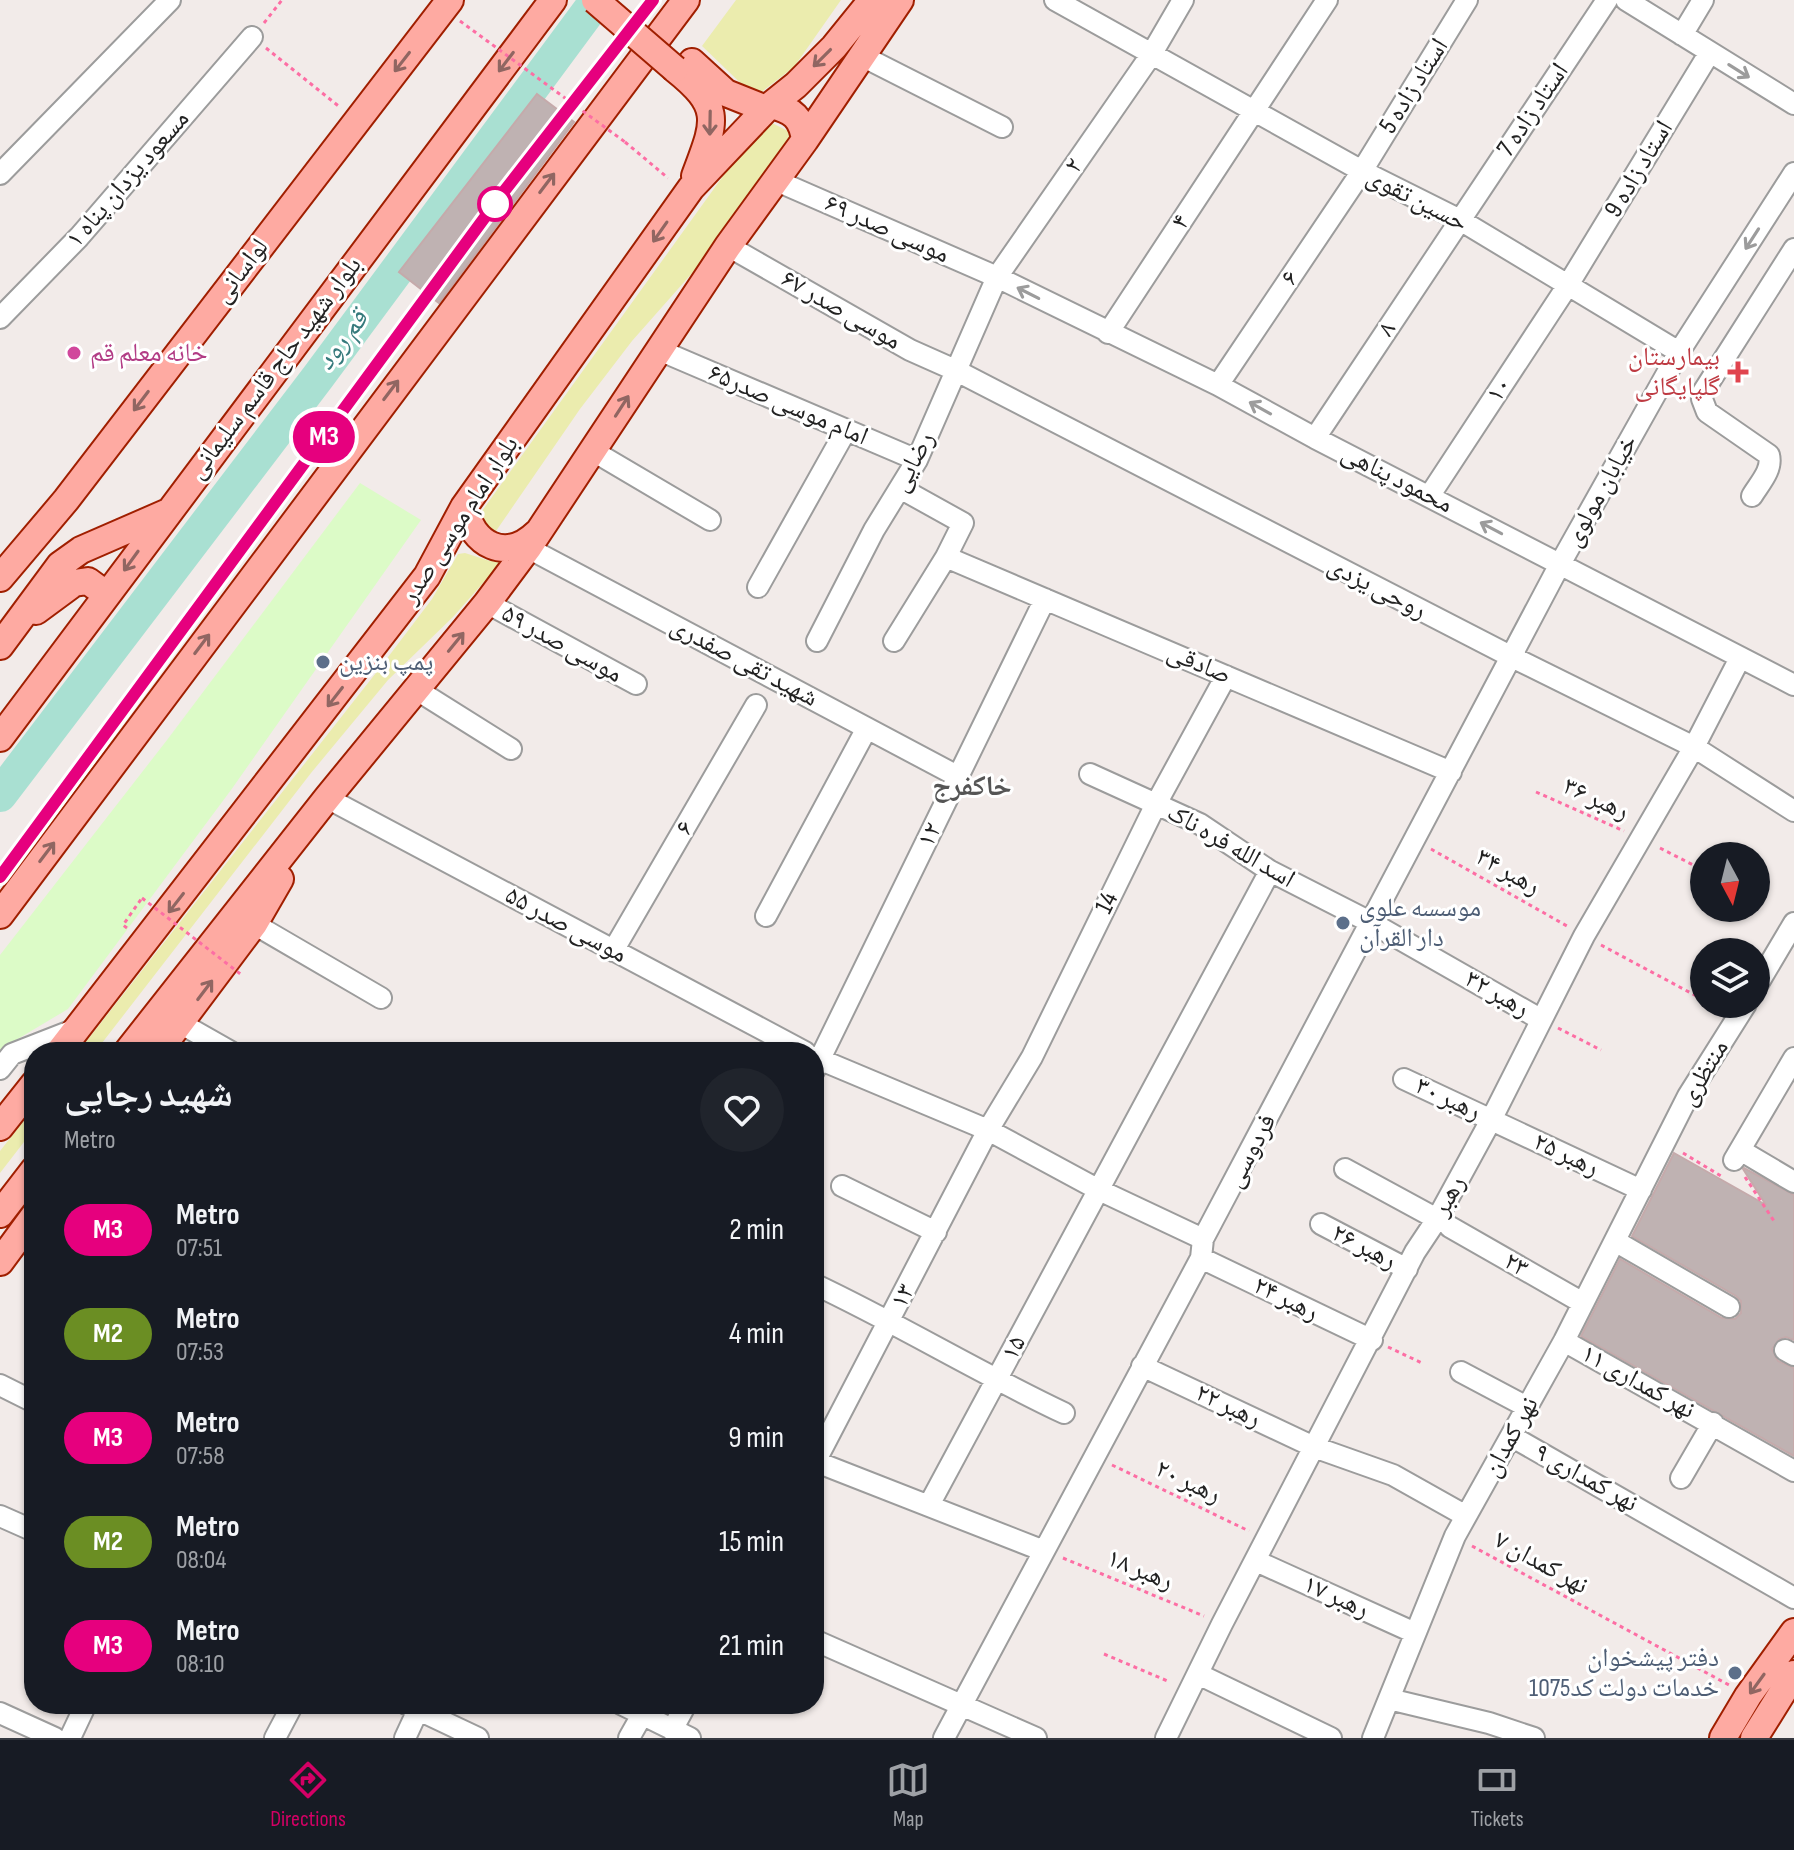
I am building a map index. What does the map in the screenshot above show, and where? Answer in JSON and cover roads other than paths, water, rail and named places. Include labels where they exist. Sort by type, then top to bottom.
[{"type":"main road","name":"بلوار شهید حاج قاسم سلیمانی","points":[[0,738],[553,0]]},
{"type":"main road","points":[[595,0],[726,93],[768,107],[787,109],[797,116],[803,126],[805,140]]},
{"type":"main road","points":[[616,0],[679,62],[712,114],[711,134],[688,191]]},
{"type":"main road","points":[[0,915],[686,0]]},
{"type":"main road","name":"بلوار امام موسی صدر","points":[[67,1042],[427,576],[464,507],[688,191],[768,107],[796,85],[834,47],[872,0]]},
{"type":"main road","points":[[135,1042],[327,798],[487,603],[534,539],[728,246],[777,181],[900,0]]},
{"type":"main road","name":"لواسانی","points":[[0,578],[66,500],[357,120],[455,10]]},
{"type":"main road","points":[[464,507],[468,524],[478,539],[494,547],[511,548],[534,539]]},
{"type":"main road","points":[[0,646],[60,565],[81,550],[166,513]]},
{"type":"main road","points":[[17,625],[74,583],[88,581],[107,595]]},
{"type":"main road","points":[[166,1042],[254,924],[327,798]]},
{"type":"main road","points":[[0,1127],[24,1097]]},
{"type":"main road","points":[[0,1214],[24,1183]]},
{"type":"main road","points":[[0,1262],[24,1230]]},
{"type":"main road","points":[[1723,1738],[1748,1696],[1794,1632]]},
{"type":"main road","points":[[1754,1738],[1794,1674]]},
{"type":"street","points":[[3,166],[170,0]]},
{"type":"street","name":"حسین تقوی","points":[[1055,0],[1362,171],[1460,220],[1679,352]]},
{"type":"street","name":"۲","points":[[997,277],[1151,55],[1183,0]]},
{"type":"street","name":"۴","points":[[1108,333],[1327,0]]},
{"type":"street","name":"استاد زاده 5","points":[[1362,171],[1467,0]]},
{"type":"street","name":"استاد زاده 7","points":[[1460,220],[1607,0]]},
{"type":"street","points":[[1626,0],[1794,104]]},
{"type":"street","points":[[1682,35],[1703,0]]},
{"type":"street","name":"۱ مسعود یزدان پناه","points":[[0,318],[79,237],[252,37]]},
{"type":"street","name":"استاد زاده 9","points":[[1568,285],[1710,52]]},
{"type":"street","points":[[862,56],[1002,127]]},
{"type":"street","name":"۶","points":[[1218,385],[1362,171]]},
{"type":"street","name":"خیابان مولوی","points":[[1560,564],[1679,352],[1794,173]]},
{"type":"street","name":"موسی صدر ۶۹","points":[[777,181],[997,277]]},
{"type":"street","name":"۸","points":[[1315,438],[1460,220]]},
{"type":"street","name":"موسی صدر ۶۷","points":[[728,246],[910,350],[955,370]]},
{"type":"street","points":[[1752,496],[1768,470],[1769,455],[1707,412],[1703,392],[1794,249]]},
{"type":"street","name":"محمود پناهی","points":[[997,277],[1218,385],[1794,685]]},
{"type":"street","name":"رضایی","points":[[817,641],[874,530],[917,460],[997,277]]},
{"type":"street","name":"۱۰","points":[[1430,495],[1568,285]]},
{"type":"street","name":"امام موسی صدر۶۵","points":[[659,350],[917,460]]},
{"type":"street","name":"روحی یزدی","points":[[955,370],[1512,657],[1694,747],[1794,811]]},
{"type":"street","points":[[758,587],[846,430]]},
{"type":"street","points":[[593,451],[710,520]]},
{"type":"street","points":[[894,641],[946,557],[963,523],[900,488]]},
{"type":"street","name":"شهید تقی صفدری","points":[[534,539],[959,777]]},
{"type":"street","name":"صادقی","points":[[946,557],[1451,772]]},
{"type":"street","name":"فردوسی","points":[[944,1738],[1142,1366],[1370,922],[1560,564]]},
{"type":"street","name":"۱۲","points":[[822,1042],[959,777],[1045,599]]},
{"type":"street","name":"موسی صدر ۵۹","points":[[487,603],[636,684]]},
{"type":"street","name":"رهبر","points":[[1166,1738],[1407,1269],[1443,1223],[1540,1019],[1584,936],[1694,747],[1740,658]]},
{"type":"street","name":"14","points":[[988,1130],[1032,1057],[1156,804],[1226,676]]},
{"type":"street","points":[[417,690],[511,749]]},
{"type":"street","name":"۶","points":[[613,951],[756,705]]},
{"type":"street","points":[[766,916],[867,728]]},
{"type":"street","name":"اسد الله فره ناک","points":[[1090,774],[1200,824],[1270,871],[1370,922]]},
{"type":"street","name":"موسی صدر ۵۵","points":[[327,798],[780,1042]]},
{"type":"street","name":"۱۵","points":[[929,1505],[1270,871]]},
{"type":"street","name":"رهبر ۳۲","points":[[1370,922],[1540,1019]]},
{"type":"street","points":[[1770,963],[1794,923]]},
{"type":"street","points":[[254,924],[381,998]]},
{"type":"street","name":"منتظری","points":[[1665,1143],[1688,1096],[1737,1018]]},
{"type":"street","points":[[180,1023],[213,1042]]},
{"type":"street","points":[[43,1042],[77,1029]]},
{"type":"street","points":[[0,1069],[12,1054],[24,1049]]},
{"type":"street","points":[[1794,1058],[1737,1155],[1794,1182]]},
{"type":"street","name":"موسی صدر ۵۵","points":[[824,1064],[988,1130],[1202,1248]]},
{"type":"street","name":"رهبر ۳۰","points":[[1404,1079],[1491,1120]]},
{"type":"street","name":"رهبر ۲۵","points":[[1491,1120],[1641,1190]]},
{"type":"street","name":"۱۳","points":[[824,1443],[988,1130]]},
{"type":"street","name":"نهر کمدان","points":[[1373,1738],[1455,1536],[1564,1341],[1665,1143]]},
{"type":"street","name":"۲۳","points":[[1345,1169],[1583,1303]]},
{"type":"street","points":[[842,1186],[936,1232]]},
{"type":"street","name":"رهبر ۲۶","points":[[1321,1224],[1407,1269]]},
{"type":"street","points":[[1615,1241],[1729,1307]]},
{"type":"street","name":"رهبر ۲۴","points":[[1202,1248],[1372,1340]]},
{"type":"street","points":[[824,1289],[890,1320],[996,1381],[1064,1413]]},
{"type":"street","name":"نهر کمداری ۱۱","points":[[1564,1341],[1794,1471]]},
{"type":"street","name":"رهبر ۲۲","points":[[1142,1366],[1314,1447],[1393,1475],[1466,1516]]},
{"type":"street","points":[[1461,1372],[1527,1407]]},
{"type":"street","points":[[0,1385],[24,1397]]},
{"type":"street","points":[[1681,1478],[1713,1423]]},
{"type":"street","name":"نهر کمداری ۹","points":[[1511,1436],[1794,1598]]},
{"type":"street","points":[[824,1466],[1044,1551]]},
{"type":"street","points":[[0,1516],[24,1527]]},
{"type":"street","name":"رهبر ۱۷","points":[[1256,1561],[1415,1633]]},
{"type":"street","points":[[824,1644],[1036,1738]]},
{"type":"street","points":[[1194,1682],[1283,1715],[1331,1738]]},
{"type":"street","points":[[1389,1699],[1469,1728],[1534,1738]]},
{"type":"street","points":[[0,1713],[55,1738]]},
{"type":"street","points":[[70,1738],[81,1714]]},
{"type":"street","points":[[275,1738],[288,1714]]},
{"type":"street","points":[[405,1738],[410,1714]]},
{"type":"street","points":[[427,1714],[478,1738]]},
{"type":"street","points":[[629,1738],[642,1715],[681,1734],[684,1714]]},
{"type":"waterway","name":"قم رود","points":[[0,795],[318,377],[597,0]]},
{"type":"railway","points":[[0,877],[502,194],[653,0]]},
{"type":"metro line","name":"M3","points":[[0,877],[502,194],[653,0]]},
{"type":"place","name":"خانه معلم قم","points":[[74,353]]},
{"type":"place","name":"بیمارستان گلپایگانی","points":[[1738,372]]},
{"type":"place","name":"پمپ بنزین","points":[[323,662]]},
{"type":"place","name":"موسسه علوی دار القرآن","points":[[1343,923]]},
{"type":"place","name":"دفتر پیشخوان خدمات دولت کد1075","points":[[1735,1673]]},
{"type":"district","name":"خاکفرج","points":[[972,786]]}]
